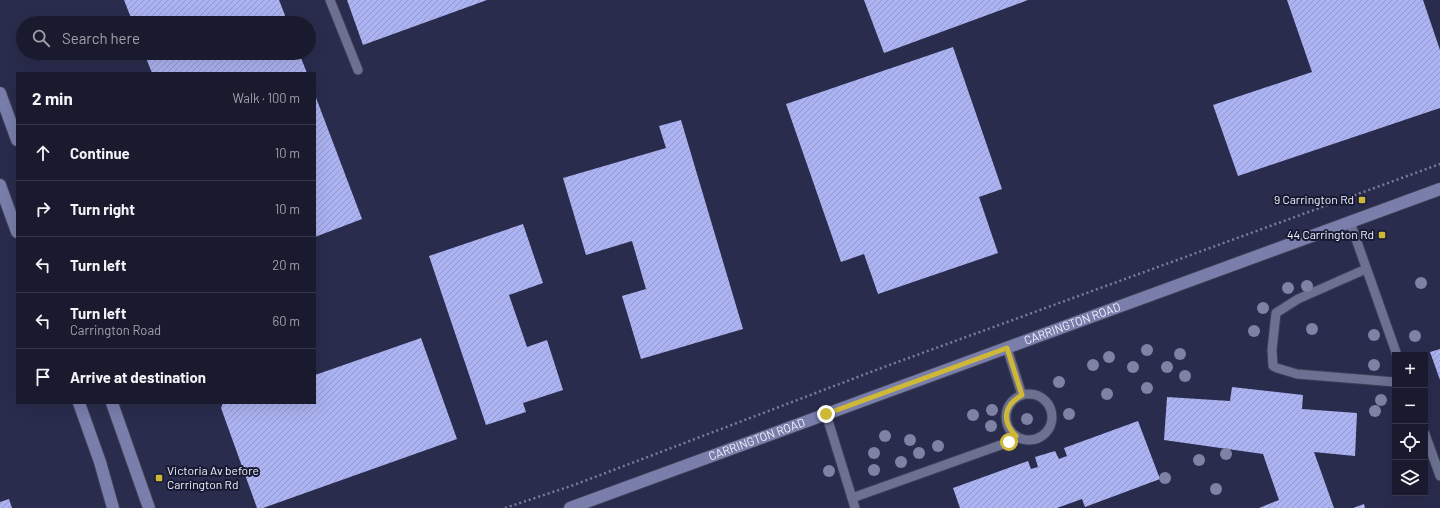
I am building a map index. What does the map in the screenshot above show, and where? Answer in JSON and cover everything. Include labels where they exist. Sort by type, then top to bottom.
[{"type":"main road","points":[[0,92],[16,137]]},
{"type":"main road","points":[[0,186],[16,229]]},
{"type":"main road","name":"CARRINGTON ROAD","points":[[570,508],[1440,189]]},
{"type":"main road","points":[[79,404],[100,462],[113,508]]},
{"type":"main road","points":[[112,404],[149,508]]},
{"type":"lane","points":[[330,0],[358,70]]},
{"type":"lane","points":[[1350,222],[1396,352]]},
{"type":"lane","points":[[1366,269],[1298,299],[1276,313],[1272,350],[1273,366],[1297,374],[1392,382]]},
{"type":"lane","points":[[1007,348],[1022,395]]},
{"type":"lane","points":[[1022,395],[1037,395],[1044,399],[1049,405],[1051,413],[1049,428],[1038,438],[1023,439],[1016,436],[1007,424],[1006,417],[1010,403],[1015,398],[1022,395]]},
{"type":"lane","points":[[826,414],[855,508]]},
{"type":"lane","points":[[852,498],[1009,442],[1016,436]]},
{"type":"lane","points":[[1428,442],[1440,476]]},
{"type":"path","points":[[505,508],[574,485],[884,367],[1440,164]]},
{"type":"shaded area","points":[[0,0],[1440,0],[1440,508],[0,508]]},
{"type":"building","points":[[124,0],[279,0],[285,16],[130,16]]},
{"type":"building","points":[[347,0],[487,0],[363,45]]},
{"type":"building","points":[[864,0],[1028,0],[884,53]]},
{"type":"building","points":[[1287,0],[1423,0],[1440,50],[1440,108],[1238,176],[1213,105],[1312,72]]},
{"type":"building","points":[[953,47],[1002,189],[979,197],[998,253],[878,294],[864,254],[841,262],[786,104]]},
{"type":"building","points":[[147,60],[302,60],[307,72],[152,72]]},
{"type":"building","points":[[316,98],[362,219],[316,237]]},
{"type":"building","points":[[681,120],[743,329],[641,359],[622,296],[646,289],[632,241],[586,255],[563,178],[666,148],[659,126]]},
{"type":"building","points":[[523,224],[543,283],[509,295],[527,347],[547,340],[563,390],[523,403],[526,412],[486,425],[429,256]]},
{"type":"building","points":[[421,338],[457,439],[263,508],[257,508],[221,408],[223,404],[316,404],[316,375]]},
{"type":"building","points":[[1440,349],[1440,380],[1430,352]]},
{"type":"building","points":[[1232,387],[1303,395],[1302,409],[1357,413],[1355,456],[1314,452],[1334,508],[1259,508],[1279,500],[1263,454],[1164,440],[1167,397],[1230,401]]},
{"type":"building","points":[[1138,421],[1160,479],[1085,507],[1082,499],[1057,508],[960,508],[953,488],[1028,461],[1031,469],[1038,467],[1035,457],[1055,451],[1059,459],[1067,456],[1064,448]]},
{"type":"building","points":[[9,499],[12,508],[0,508],[0,502]]},
{"type":"building","points":[[1364,504],[1365,508],[1353,508]]},
{"type":"place","name":"9 Carrington Rd","points":[[1362,200]]},
{"type":"place","name":"44 Carrington Rd","points":[[1382,235]]},
{"type":"place","name":"Victoria Av before Carrington Rd","points":[[159,478]]},
{"type":"route","points":[[826,414],[1007,348],[1022,395],[1015,398],[1010,403],[1007,410],[1007,424],[1016,436],[1009,442]]}]
